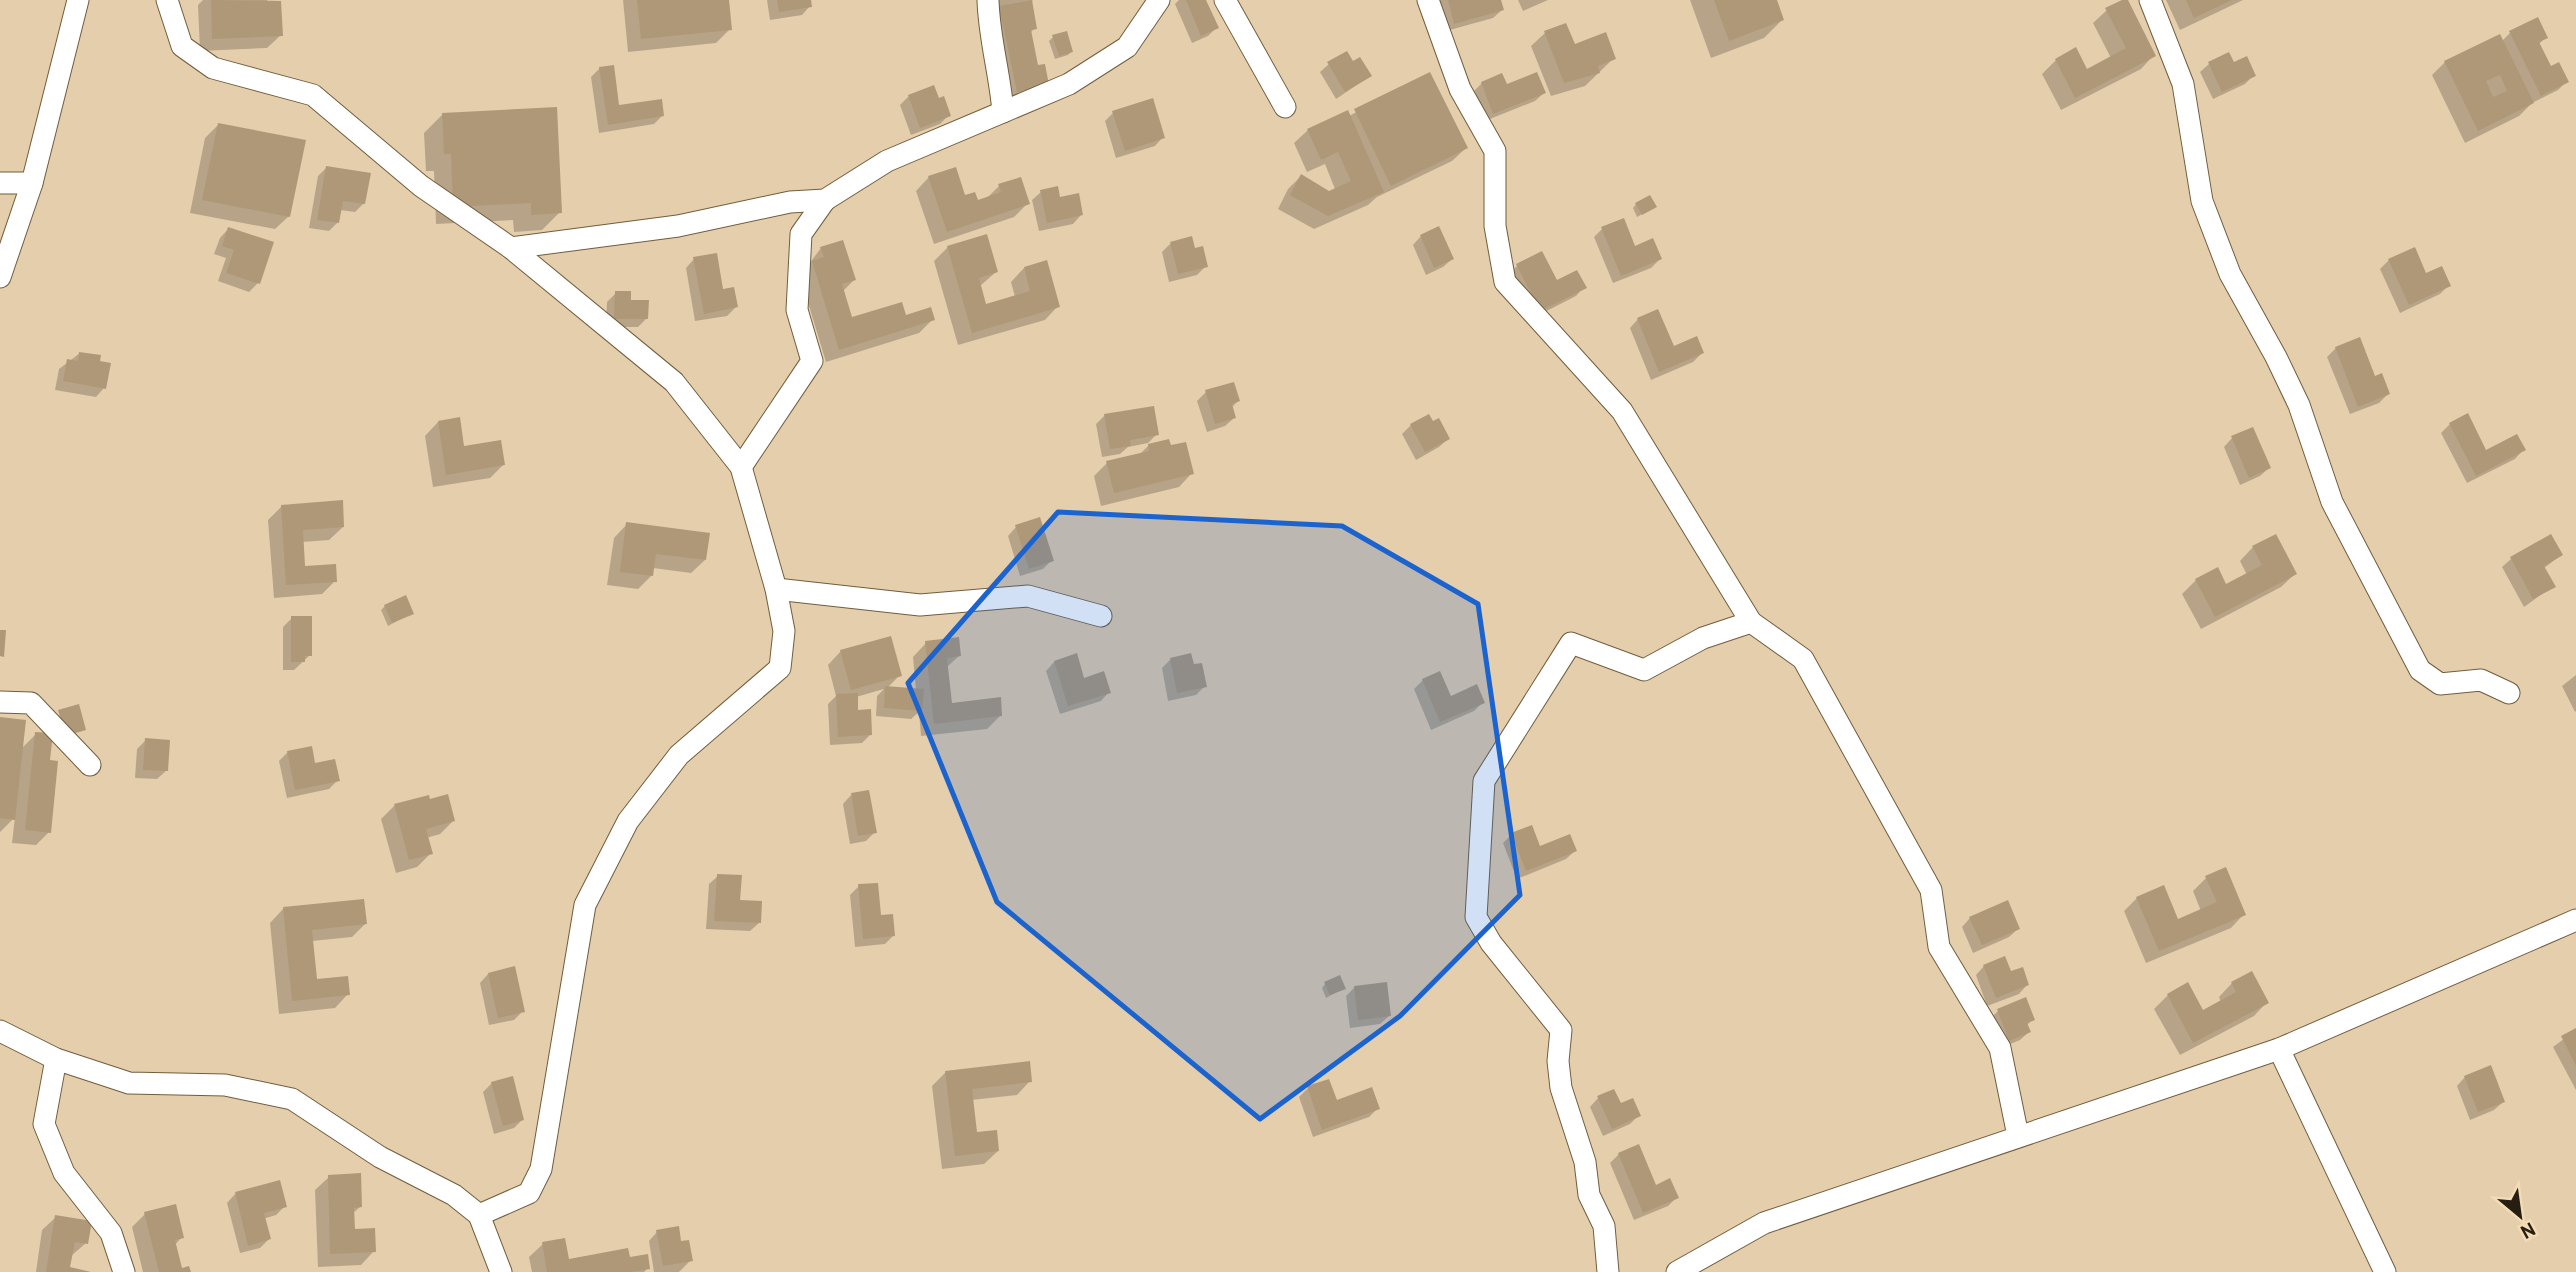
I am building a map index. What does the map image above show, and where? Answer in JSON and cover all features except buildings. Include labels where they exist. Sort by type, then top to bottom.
[{"type":"street","points":[[0,277],[32,183],[78,0]]},
{"type":"street","points":[[167,0],[182,46],[213,68],[313,95],[421,186],[511,248],[674,382],[741,467],[776,589],[784,631],[780,668],[679,755],[628,821],[585,905],[541,1169],[529,1193],[479,1215]]},
{"type":"street","points":[[988,0],[989,27],[1001,85],[1003,113]]},
{"type":"street","points":[[741,467],[812,361],[797,310],[801,234],[825,201],[887,161],[1069,84],[1127,47],[1159,0]]},
{"type":"street","points":[[1225,0],[1285,107]]},
{"type":"street","points":[[1428,0],[1460,89],[1495,151],[1495,226],[1505,282],[1622,411],[1751,622],[1803,659],[1931,890],[1938,947],[2000,1048],[2018,1136]]},
{"type":"street","points":[[2150,0],[2183,84],[2202,201],[2230,274],[2293,393],[2332,502],[2390,615],[2420,670],[2440,684],[2481,680],[2509,693]]},
{"type":"street","points":[[0,183],[32,183]]},
{"type":"street","points":[[511,248],[678,226],[790,202],[825,201]]},
{"type":"street","points":[[776,589],[920,605],[1028,596],[1101,616]]},
{"type":"street","points":[[1608,1272],[1604,1226],[1589,1195],[1585,1161],[1561,1088],[1558,1060],[1561,1030],[1491,943],[1476,917],[1484,781],[1571,643],[1644,670],[1703,638],[1751,622]]},
{"type":"street","points":[[0,702],[31,703],[90,765]]},
{"type":"street","points":[[1677,1272],[1764,1223],[2279,1049],[2576,920]]},
{"type":"street","points":[[0,1031],[56,1059],[129,1083],[225,1085],[292,1099],[380,1157],[454,1195],[479,1215],[501,1272]]},
{"type":"street","points":[[2279,1049],[2385,1272]]},
{"type":"street","points":[[56,1059],[44,1124],[64,1173],[111,1233],[124,1272]]},
{"type":"highlighted area","points":[[1058,512],[1342,526],[1478,604],[1520,895],[1400,1016],[1260,1119],[997,902],[908,683]]}]
